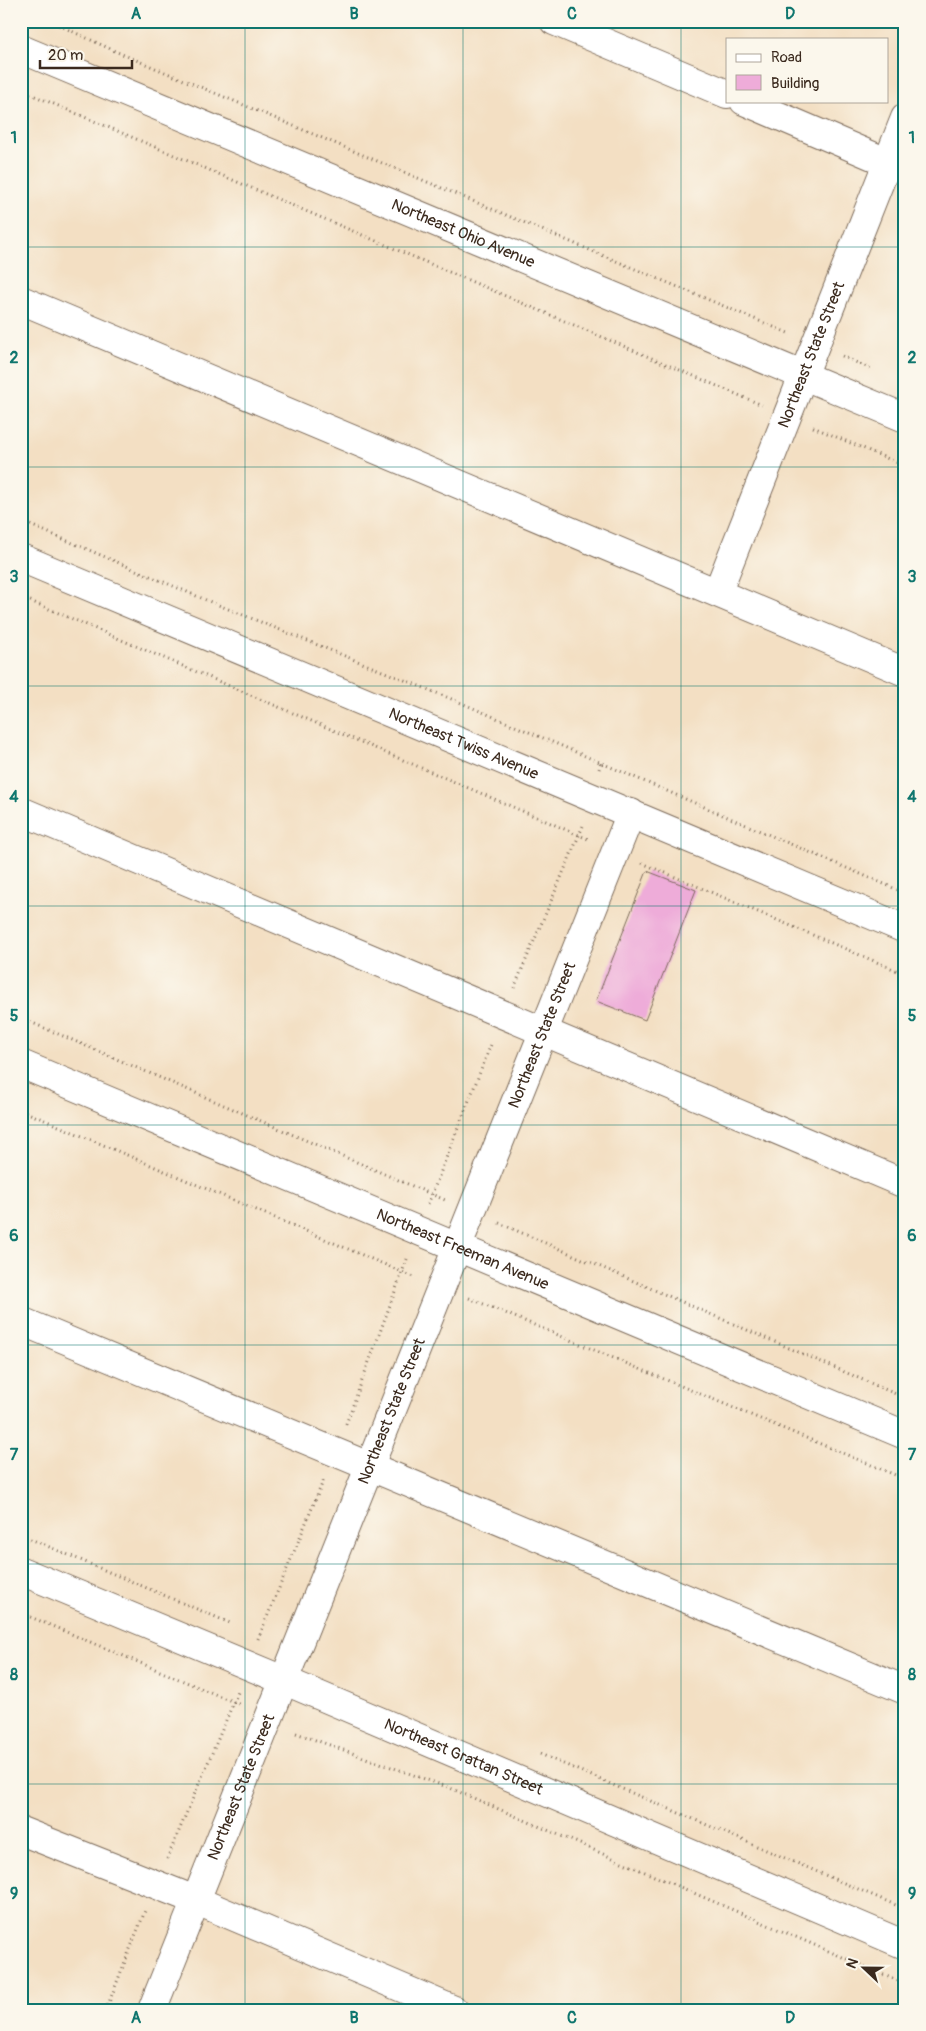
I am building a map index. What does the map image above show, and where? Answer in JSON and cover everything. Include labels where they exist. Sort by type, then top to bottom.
[{"type":"street","points":[[554,21],[726,94]]},
{"type":"street","name":"Northeast Ohio Avenue","points":[[21,49],[804,374],[905,418]]},
{"type":"street","points":[[746,102],[896,166]]},
{"type":"street","name":"Northeast State Street","points":[[718,592],[815,344],[896,166],[905,118]]},
{"type":"street","points":[[21,300],[905,672]]},
{"type":"street","name":"Northeast Twiss Avenue","points":[[21,558],[905,929]]},
{"type":"street","points":[[21,811],[504,1013],[905,1184]]},
{"type":"street","name":"Northeast State Street","points":[[152,2010],[631,813]]},
{"type":"street","name":"Northeast Freeman Avenue","points":[[21,1064],[417,1232],[485,1257],[905,1435]]},
{"type":"street","points":[[21,1321],[905,1690]]},
{"type":"street","name":"Northeast Grattan Street","points":[[21,1570],[284,1680],[905,1946]]},
{"type":"street","points":[[21,1831],[196,1900],[454,2010]]},
{"type":"path","points":[[50,21],[116,52],[878,372]]},
{"type":"path","points":[[21,90],[905,466]]},
{"type":"path","points":[[21,520],[206,600],[601,762],[905,893]]},
{"type":"path","points":[[21,597],[905,974]]},
{"type":"path","points":[[106,2010],[156,1885],[235,1700],[335,1452],[417,1232],[504,1013],[580,836],[601,762]]},
{"type":"path","points":[[21,1613],[235,1700],[267,1722],[450,1788],[905,1984]]},
{"type":"building","points":[[647,871],[696,890],[645,1020],[596,1001]]}]
